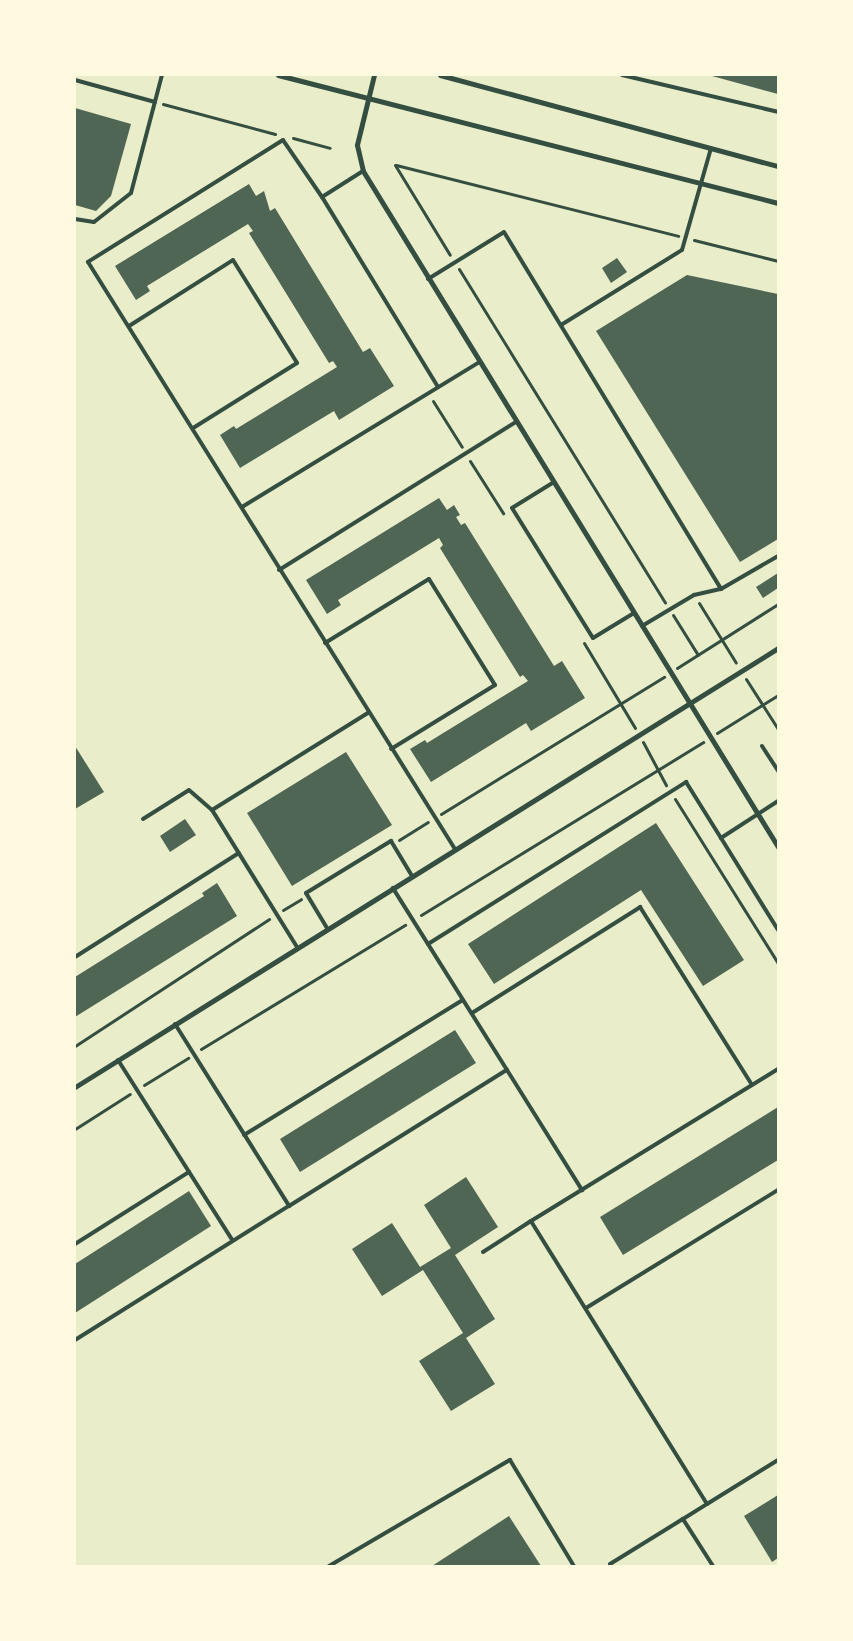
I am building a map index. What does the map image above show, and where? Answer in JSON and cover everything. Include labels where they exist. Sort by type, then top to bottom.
[{"type":"street","points":[[278,75],[778,203]]},
{"type":"street","points":[[374,75],[357,145],[363,171],[778,847]]},
{"type":"street","points":[[440,75],[778,166]]},
{"type":"street","points":[[75,1087],[778,648]]},
{"type":"lane","points":[[75,219],[94,222],[131,193],[162,75]]},
{"type":"lane","points":[[622,75],[778,112]]},
{"type":"lane","points":[[647,81],[649,75]]},
{"type":"lane","points":[[75,80],[155,102]]},
{"type":"lane","points":[[438,387],[322,197],[283,140],[88,262],[193,428],[368,713],[455,848]]},
{"type":"lane","points":[[561,325],[682,250],[711,148]]},
{"type":"lane","points":[[322,197],[363,171]]},
{"type":"lane","points":[[428,279],[504,232],[721,590]]},
{"type":"lane","points":[[129,326],[233,260],[297,363],[193,428]]},
{"type":"lane","points":[[242,507],[480,362]]},
{"type":"lane","points":[[279,570],[516,422]]},
{"type":"lane","points":[[554,482],[512,508],[593,638],[634,613]]},
{"type":"lane","points":[[642,626],[694,595],[721,590],[778,556]]},
{"type":"lane","points":[[325,643],[429,579],[495,685],[391,749]]},
{"type":"lane","points":[[212,810],[368,713]]},
{"type":"lane","points":[[762,746],[778,772]]},
{"type":"lane","points":[[428,944],[686,782],[778,930]]},
{"type":"lane","points":[[143,819],[189,790],[212,810],[297,947]]},
{"type":"lane","points":[[720,838],[778,801]]},
{"type":"lane","points":[[327,928],[306,893],[391,841],[412,876]]},
{"type":"lane","points":[[75,957],[239,853]]},
{"type":"lane","points":[[393,888],[582,1190]]},
{"type":"lane","points":[[472,1013],[640,907],[752,1085]]},
{"type":"lane","points":[[244,1134],[463,1000]]},
{"type":"lane","points":[[175,1024],[289,1206]]},
{"type":"lane","points":[[118,1060],[233,1241]]},
{"type":"lane","points":[[483,1252],[778,1069]]},
{"type":"lane","points":[[75,1340],[507,1070]]},
{"type":"lane","points":[[75,1244],[190,1172]]},
{"type":"lane","points":[[586,1308],[778,1190]]},
{"type":"lane","points":[[531,1221],[707,1504]]},
{"type":"lane","points":[[329,1566],[510,1460],[574,1566]]},
{"type":"lane","points":[[612,1566],[610,1564],[778,1460]]},
{"type":"lane","points":[[684,1519],[713,1566]]},
{"type":"path","points":[[155,102],[330,148]]},
{"type":"path","points":[[698,655],[395,165],[778,261]]},
{"type":"path","points":[[694,595],[778,729]]},
{"type":"path","points":[[393,844],[778,604]]},
{"type":"path","points":[[75,1128],[778,695]]},
{"type":"path","points":[[772,720],[778,716]]},
{"type":"path","points":[[639,734],[671,792],[778,963]]},
{"type":"path","points":[[75,1046],[307,896]]},
{"type":"building","points":[[712,75],[778,75],[778,94],[712,76]]},
{"type":"building","points":[[75,108],[131,124],[111,196],[96,211],[75,205]]},
{"type":"building","points":[[249,184],[256,196],[264,191],[270,211],[275,208],[363,352],[370,348],[394,386],[339,420],[334,411],[240,468],[220,435],[234,426],[236,429],[337,367],[333,361],[329,363],[249,233],[253,231],[248,224],[147,286],[150,291],[136,300],[115,266]]},
{"type":"building","points":[[617,258],[627,272],[611,283],[602,268]]},
{"type":"building","points":[[687,275],[778,294],[778,539],[740,562],[596,331]]},
{"type":"building","points":[[439,498],[447,510],[454,505],[460,515],[456,517],[461,525],[465,523],[554,666],[562,661],[585,698],[531,731],[526,723],[431,782],[410,749],[425,740],[427,743],[528,681],[523,675],[520,677],[440,548],[443,545],[439,538],[338,600],[341,605],[327,614],[306,580]]},
{"type":"building","points":[[778,573],[778,588],[763,598],[756,587]]},
{"type":"building","points":[[75,746],[104,792],[75,809]]},
{"type":"building","points":[[346,752],[392,825],[292,886],[247,813]]},
{"type":"building","points":[[185,819],[196,835],[170,852],[160,836]]},
{"type":"building","points":[[656,823],[744,960],[703,986],[641,890],[494,984],[468,944]]},
{"type":"building","points":[[217,883],[237,916],[75,1017],[75,977],[204,896],[202,893]]},
{"type":"building","points":[[455,1030],[476,1063],[300,1172],[280,1139]]},
{"type":"building","points":[[778,1107],[778,1160],[623,1255],[600,1217]]},
{"type":"building","points":[[466,1177],[498,1227],[455,1255],[495,1319],[466,1338],[495,1384],[451,1411],[419,1361],[463,1333],[423,1270],[382,1296],[352,1249],[392,1223],[420,1267],[451,1248],[424,1205]]},
{"type":"building","points":[[189,1191],[211,1226],[75,1313],[75,1264]]},
{"type":"building","points":[[778,1495],[778,1558],[772,1562],[744,1516]]},
{"type":"building","points":[[509,1516],[541,1566],[432,1566]]}]
